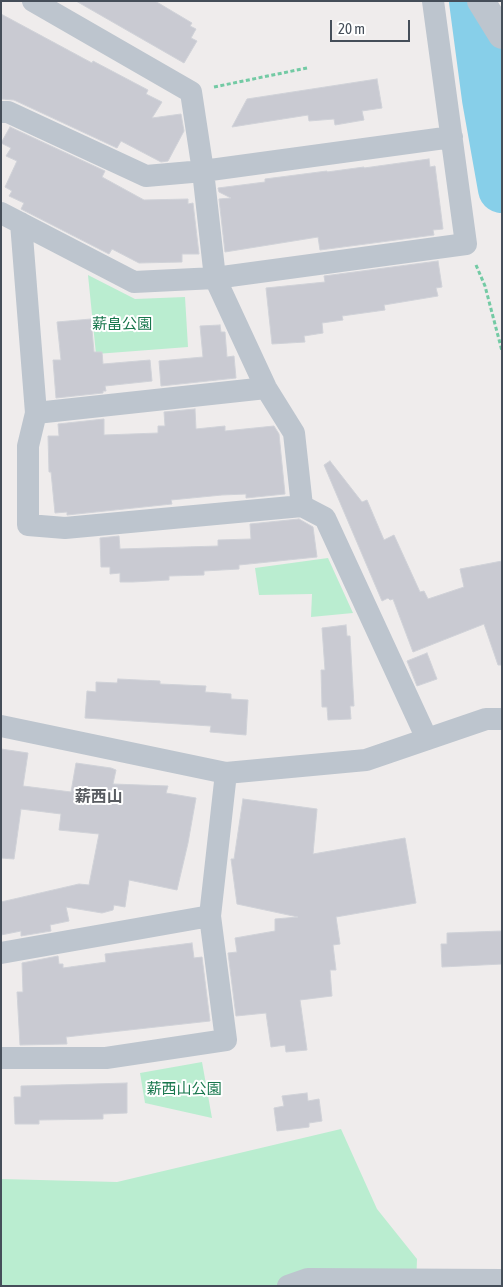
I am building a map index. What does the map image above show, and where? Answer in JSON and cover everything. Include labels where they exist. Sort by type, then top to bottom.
[{"type":"street","points":[[33,1],[191,92],[203,172],[215,278],[266,388],[294,433],[302,506]]},
{"type":"street","points":[[11,218],[134,282],[215,278],[466,244],[433,1]]},
{"type":"street","points":[[481,1],[502,36]]},
{"type":"street","points":[[1,112],[8,112],[146,176],[203,172],[452,137]]},
{"type":"street","points":[[11,218],[36,413],[28,446],[28,525],[65,528],[302,506],[325,518],[426,739]]},
{"type":"street","points":[[36,413],[266,388]]},
{"type":"street","points":[[1,726],[226,773],[366,760],[486,719],[502,719]]},
{"type":"street","points":[[1,1058],[106,1058],[226,1040],[210,916],[226,773]]},
{"type":"street","points":[[1,953],[210,916]]},
{"type":"street","points":[[288,1286],[308,1280],[502,1280]]},
{"type":"path","points":[[191,92],[307,68]]},
{"type":"path","points":[[466,244],[486,286],[502,351]]},
{"type":"green space","name":"薪畠公園","points":[[88,275],[135,299],[185,297],[188,347],[96,354]]},
{"type":"green space","points":[[328,558],[353,613],[311,617],[312,594],[259,595],[255,568]]},
{"type":"green space","name":"薪西山公園","points":[[202,1062],[212,1118],[145,1103],[140,1073]]},
{"type":"green space","points":[[341,1129],[377,1209],[417,1259],[416,1286],[1,1286],[1,1179],[117,1182]]},
{"type":"building","points":[[76,1],[155,1],[192,23],[190,26],[196,29],[191,38],[197,41],[184,63]]},
{"type":"building","points":[[1,14],[92,63],[93,61],[148,90],[146,94],[162,102],[152,118],[181,114],[184,131],[168,161],[161,162],[121,141],[117,148],[14,100],[2,99]]},
{"type":"building","points":[[377,79],[382,108],[362,111],[364,120],[335,125],[334,119],[309,121],[308,115],[232,127],[247,99]]},
{"type":"building","points":[[10,127],[105,171],[102,177],[144,200],[188,199],[188,204],[193,203],[199,254],[182,254],[182,262],[139,263],[112,249],[109,254],[21,209],[24,203],[9,196],[12,191],[5,187],[17,161],[6,156],[11,148],[1,143]]},
{"type":"building","points":[[429,159],[430,167],[435,166],[443,229],[433,230],[434,235],[320,250],[318,237],[225,252],[219,199],[231,198],[219,192],[218,188],[265,182],[265,179]]},
{"type":"building","points":[[438,261],[442,287],[436,288],[438,296],[384,305],[385,310],[342,316],[343,320],[322,323],[323,333],[304,336],[305,342],[272,344],[266,288],[325,282],[324,276]]},
{"type":"building","points":[[91,319],[94,352],[102,352],[103,364],[150,360],[152,381],[105,386],[106,391],[103,391],[103,393],[56,398],[53,360],[61,360],[57,322]]},
{"type":"building","points":[[220,325],[221,332],[225,332],[227,357],[234,356],[236,378],[161,386],[159,361],[203,357],[200,326]]},
{"type":"building","points":[[195,409],[196,429],[225,426],[225,431],[274,426],[279,434],[285,494],[246,498],[246,494],[222,495],[171,500],[172,504],[67,515],[67,512],[55,513],[51,472],[49,472],[48,436],[59,436],[58,424],[104,419],[104,435],[158,433],[158,426],[165,426],[164,412]]},
{"type":"building","points":[[330,461],[362,502],[367,500],[384,540],[394,535],[420,592],[424,591],[428,599],[464,587],[460,569],[502,561],[502,665],[498,665],[484,624],[413,652],[393,599],[390,600],[388,598],[382,601],[324,465]]},
{"type":"building","points":[[299,519],[313,527],[317,557],[239,565],[239,569],[204,571],[204,575],[169,576],[169,580],[133,582],[120,582],[120,573],[110,574],[110,567],[101,567],[100,538],[119,536],[120,549],[218,546],[218,540],[251,539],[250,524]]},
{"type":"building","points":[[346,625],[347,636],[350,636],[354,706],[350,706],[351,719],[328,720],[327,707],[322,707],[321,670],[325,670],[322,628]]},
{"type":"building","points":[[427,653],[437,679],[417,686],[407,661]]},
{"type":"building","points":[[118,679],[160,681],[160,684],[206,686],[205,692],[231,694],[231,699],[248,700],[246,735],[210,732],[211,726],[85,718],[87,691],[96,692],[96,682],[117,683]]},
{"type":"building","points":[[1,749],[28,753],[23,786],[71,792],[76,763],[116,770],[113,784],[168,786],[166,793],[196,798],[177,890],[129,880],[125,907],[114,905],[113,910],[102,913],[66,907],[69,921],[50,925],[51,931],[21,936],[21,931],[1,935],[1,902],[79,884],[89,885],[99,834],[59,830],[61,814],[21,809],[14,859],[1,858]]},
{"type":"building","points":[[243,799],[317,809],[313,854],[405,838],[416,903],[336,917],[340,944],[333,945],[336,970],[330,970],[332,996],[300,1000],[307,1050],[286,1052],[285,1045],[271,1047],[266,1013],[236,1016],[228,953],[237,952],[235,938],[275,931],[275,919],[298,917],[237,904],[231,859],[234,859]]},
{"type":"building","points":[[502,931],[502,964],[442,967],[441,944],[447,944],[447,933]]},
{"type":"building","points":[[192,943],[194,958],[202,957],[210,1021],[66,1037],[67,1044],[20,1045],[17,992],[23,992],[22,963],[58,956],[59,964],[63,964],[63,968],[106,962],[105,954]]},
{"type":"building","points":[[127,1083],[127,1113],[103,1114],[103,1119],[39,1120],[39,1124],[15,1124],[14,1097],[21,1097],[21,1086]]},
{"type":"building","points":[[307,1093],[308,1101],[319,1099],[322,1121],[309,1123],[309,1127],[277,1131],[274,1108],[284,1106],[282,1096]]},
{"type":"waterway","points":[[473,1],[486,99],[502,189]]},
{"type":"district","name":"薪西山","points":[[99,797]]}]
